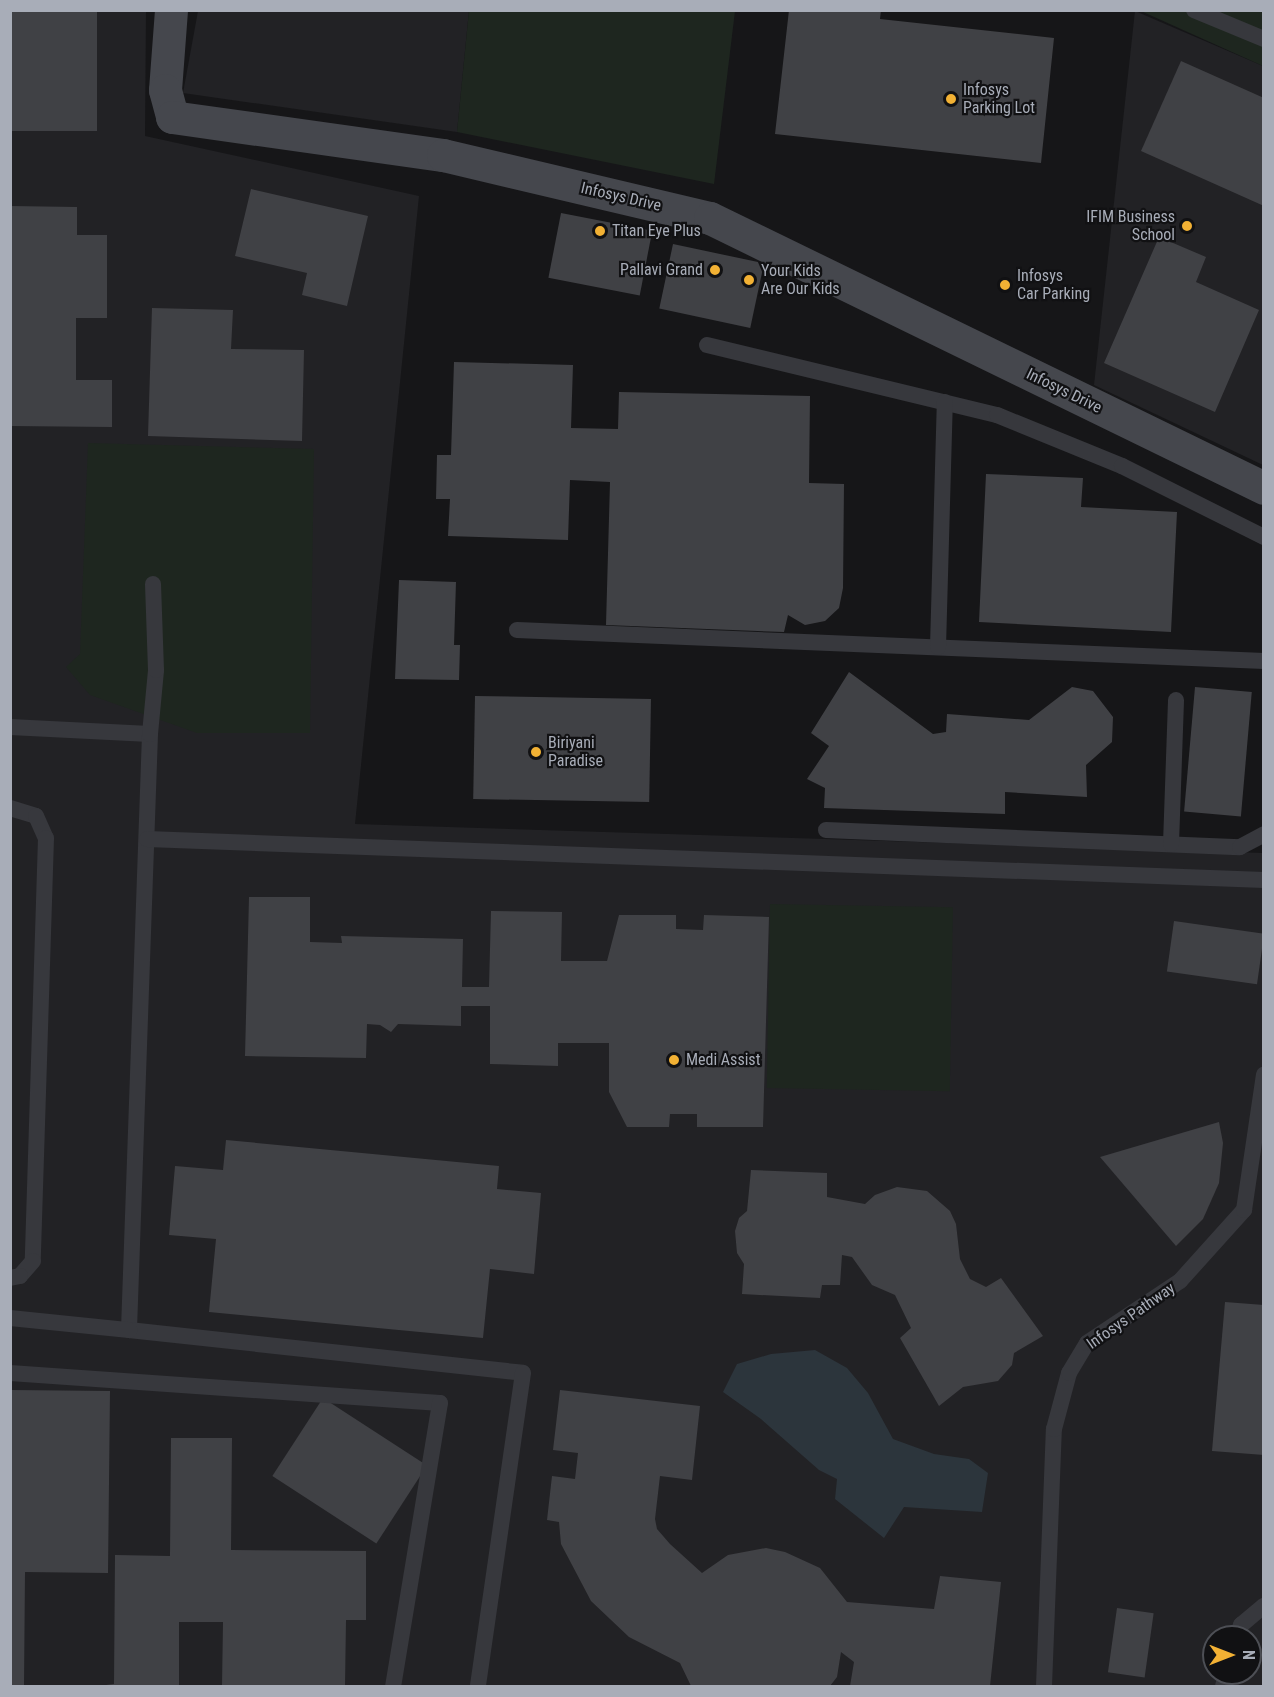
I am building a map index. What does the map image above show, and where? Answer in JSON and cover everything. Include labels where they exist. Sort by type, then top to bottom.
[{"type":"street","name":"Infosys Drive","points":[[171,10],[165,90],[172,117],[443,155],[710,218],[1263,488]]},
{"type":"lane","points":[[1194,10],[1263,39]]},
{"type":"lane","points":[[707,345],[997,415],[1122,466],[1263,537]]},
{"type":"lane","points":[[938,647],[945,402]]},
{"type":"lane","points":[[129,1330],[150,734],[156,670],[153,584]]},
{"type":"lane","points":[[517,630],[1263,661]]},
{"type":"lane","points":[[1171,844],[1176,700]]},
{"type":"lane","points":[[10,727],[150,734]]},
{"type":"lane","points":[[10,808],[36,816],[46,838],[33,1262],[20,1276],[10,1278]]},
{"type":"lane","points":[[826,830],[1240,847],[1263,834]]},
{"type":"lane","points":[[147,839],[1263,880]]},
{"type":"lane","name":"Infosys Pathway","points":[[1044,1686],[1054,1429],[1069,1373],[1087,1343],[1180,1281],[1244,1210],[1263,1074]]},
{"type":"lane","points":[[10,1318],[523,1373],[478,1686]]},
{"type":"lane","points":[[10,1373],[440,1403],[393,1686]]},
{"type":"lane","points":[[1241,1625],[1263,1606]]},
{"type":"shaded area","points":[[11,11],[146,11],[145,136],[419,196],[355,824],[1263,853],[1263,1686],[11,1686]]},
{"type":"shaded area","points":[[198,11],[469,11],[457,132],[183,93]]},
{"type":"shaded area","points":[[469,11],[735,11],[714,184],[457,132]]},
{"type":"shaded area","name":"IFIM Business School","points":[[1135,11],[1263,66],[1263,465],[1094,385]]},
{"type":"shaded area","points":[[1141,11],[1263,11],[1263,66]]},
{"type":"shaded area","points":[[88,443],[314,449],[310,733],[197,733],[90,695],[66,667],[80,654]]},
{"type":"shaded area","points":[[770,904],[953,907],[950,1091],[767,1088]]},
{"type":"shaded area","points":[[815,1350],[847,1368],[868,1393],[893,1439],[934,1454],[969,1459],[988,1473],[982,1512],[904,1507],[884,1538],[835,1499],[837,1479],[819,1470],[761,1419],[723,1392],[737,1364],[771,1354]]},
{"type":"building","points":[[10,10],[97,10],[97,131],[10,131]]},
{"type":"building","points":[[789,10],[881,10],[880,19],[1054,38],[1041,163],[775,134]]},
{"type":"building","points":[[1181,61],[1264,98],[1264,206],[1141,151]]},
{"type":"building","points":[[251,189],[368,216],[347,306],[302,295],[307,273],[235,256]]},
{"type":"building","points":[[10,206],[77,207],[77,235],[107,235],[107,318],[76,318],[76,380],[112,380],[112,427],[10,426]]},
{"type":"building","points":[[561,213],[652,231],[640,296],[548,278]]},
{"type":"building","points":[[1159,237],[1206,257],[1196,282],[1259,310],[1215,412],[1104,363]]},
{"type":"building","points":[[673,244],[764,263],[750,328],[659,309]]},
{"type":"building","points":[[152,308],[233,310],[231,349],[304,350],[302,441],[148,436]]},
{"type":"building","points":[[454,362],[573,365],[571,428],[618,429],[619,392],[810,396],[809,483],[844,484],[843,588],[839,608],[825,621],[805,625],[788,615],[784,632],[606,625],[610,482],[570,480],[568,540],[448,536],[450,499],[436,499],[437,455],[451,455]]},
{"type":"building","points":[[986,474],[1083,478],[1081,507],[1177,512],[1171,632],[979,622]]},
{"type":"building","points":[[399,580],[456,582],[454,645],[460,645],[459,680],[395,679]]},
{"type":"building","points":[[849,672],[933,734],[946,732],[947,714],[1029,720],[1072,687],[1093,691],[1113,717],[1112,742],[1086,765],[1087,797],[1005,792],[1005,814],[824,808],[825,788],[807,779],[829,746],[811,733]]},
{"type":"building","points":[[1195,687],[1252,692],[1241,816],[1184,812]]},
{"type":"building","points":[[475,696],[651,699],[649,802],[473,799]]},
{"type":"building","points":[[249,897],[310,897],[310,942],[342,943],[341,936],[463,939],[462,987],[489,987],[491,911],[562,912],[561,961],[607,961],[619,915],[676,915],[676,929],[703,930],[704,915],[769,917],[763,1127],[697,1127],[697,1114],[670,1114],[669,1127],[627,1127],[609,1092],[609,1043],[558,1043],[558,1066],[490,1064],[490,1006],[461,1006],[461,1026],[398,1024],[391,1032],[380,1025],[367,1024],[366,1058],[245,1056]]},
{"type":"building","points":[[1174,921],[1264,934],[1257,984],[1167,972]]},
{"type":"building","points":[[1219,1122],[1223,1143],[1219,1183],[1203,1219],[1176,1246],[1100,1157]]},
{"type":"building","points":[[226,1140],[499,1166],[497,1189],[541,1193],[534,1274],[490,1269],[483,1338],[209,1312],[216,1239],[169,1235],[175,1166],[223,1170]]},
{"type":"building","points":[[751,1170],[827,1173],[827,1197],[865,1204],[875,1195],[897,1187],[927,1191],[950,1211],[956,1224],[960,1259],[970,1279],[986,1287],[1001,1278],[1043,1336],[1014,1353],[1012,1365],[998,1381],[963,1387],[939,1406],[900,1338],[911,1328],[895,1295],[872,1285],[852,1257],[842,1255],[840,1285],[822,1285],[820,1298],[742,1294],[744,1264],[737,1253],[735,1231],[739,1218],[747,1211]]},
{"type":"building","points":[[1225,1302],[1264,1305],[1264,1455],[1212,1451]]},
{"type":"building","points":[[10,1390],[110,1391],[108,1573],[25,1572],[24,1686],[10,1686]]},
{"type":"building","points":[[560,1390],[700,1406],[692,1480],[660,1476],[655,1519],[657,1529],[670,1544],[702,1573],[728,1555],[766,1548],[785,1552],[820,1568],[847,1602],[934,1609],[940,1576],[1001,1582],[990,1686],[850,1686],[854,1662],[841,1652],[837,1677],[830,1686],[691,1686],[680,1663],[629,1637],[591,1601],[561,1544],[559,1522],[547,1520],[552,1476],[575,1479],[578,1453],[553,1450]]},
{"type":"building","points":[[323,1398],[427,1466],[376,1544],[272,1476]]},
{"type":"building","points":[[171,1438],[232,1438],[231,1550],[366,1551],[366,1620],[346,1620],[345,1686],[222,1686],[223,1622],[179,1622],[179,1686],[98,1686],[114,1684],[115,1555],[170,1556]]},
{"type":"building","points":[[1117,1608],[1154,1613],[1145,1678],[1108,1672]]},
{"type":"place","name":"Infosys Parking Lot","points":[[951,99]]},
{"type":"place","name":"IFIM Business School","points":[[1187,226]]},
{"type":"place","name":"Titan Eye Plus","points":[[600,231]]},
{"type":"place","name":"Pallavi Grand","points":[[715,270]]},
{"type":"place","name":"Your Kids Are Our Kids","points":[[749,280]]},
{"type":"place","name":"Infosys Car Parking","points":[[1005,285]]},
{"type":"place","name":"Biriyani Paradise","points":[[536,752]]},
{"type":"place","name":"Medi Assist","points":[[674,1060]]}]
